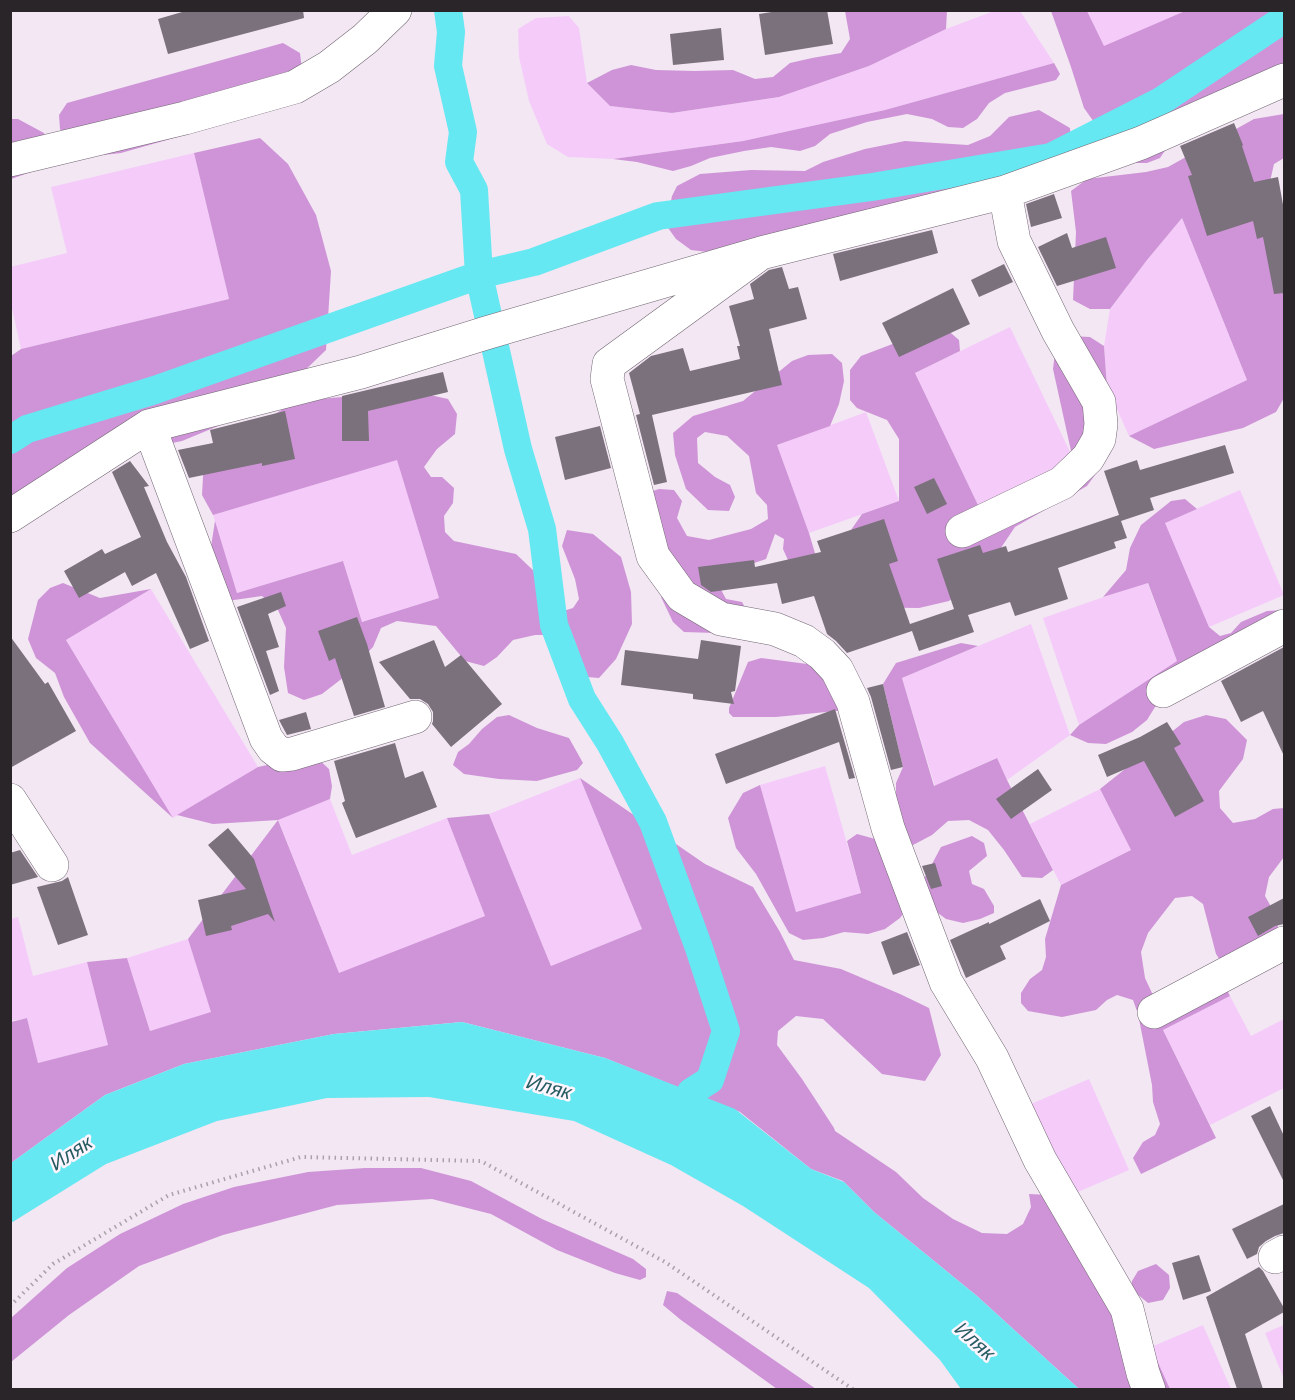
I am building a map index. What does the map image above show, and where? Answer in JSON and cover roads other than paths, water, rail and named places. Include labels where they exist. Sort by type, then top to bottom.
[{"type":"street","points":[[10,160],[186,118],[295,87],[329,67],[365,39],[395,10]]},
{"type":"street","points":[[10,516],[149,426],[361,372],[761,253],[1005,192],[1142,143],[1284,80]]},
{"type":"street","points":[[962,531],[1062,483],[1088,458],[1099,439],[1100,432],[1099,402],[1058,331],[1014,241],[1005,192]]},
{"type":"street","points":[[761,253],[609,364],[608,379],[653,556],[682,596],[721,619],[775,629],[804,641],[822,654],[837,670],[853,702],[888,828],[946,982],[992,1058],[1040,1160],[1127,1309],[1149,1389]]},
{"type":"street","points":[[149,426],[266,738],[273,748],[282,755],[292,754],[415,717]]},
{"type":"street","points":[[1163,691],[1284,626]]},
{"type":"street","points":[[10,800],[52,865]]},
{"type":"street","points":[[1154,1012],[1284,943]]},
{"type":"water","name":"Иляк","points":[[462,1022],[605,1058],[735,1109],[811,1169],[844,1182],[874,1212],[977,1296],[1079,1389],[961,1389],[940,1360],[869,1288],[743,1206],[671,1165],[574,1121],[429,1097],[327,1098],[217,1121],[106,1164],[11,1223],[11,1163],[105,1095],[184,1064],[334,1034]]},
{"type":"waterway","points":[[448,10],[451,32],[448,66],[463,132],[459,162],[474,190],[479,275],[518,449],[542,529],[554,625],[582,699],[610,743],[653,822],[699,948],[726,1031],[710,1080],[691,1092]]},
{"type":"waterway","points":[[10,440],[27,429],[155,390],[479,275],[534,262],[658,216],[872,187],[1051,157],[1161,101],[1284,19]]}]
